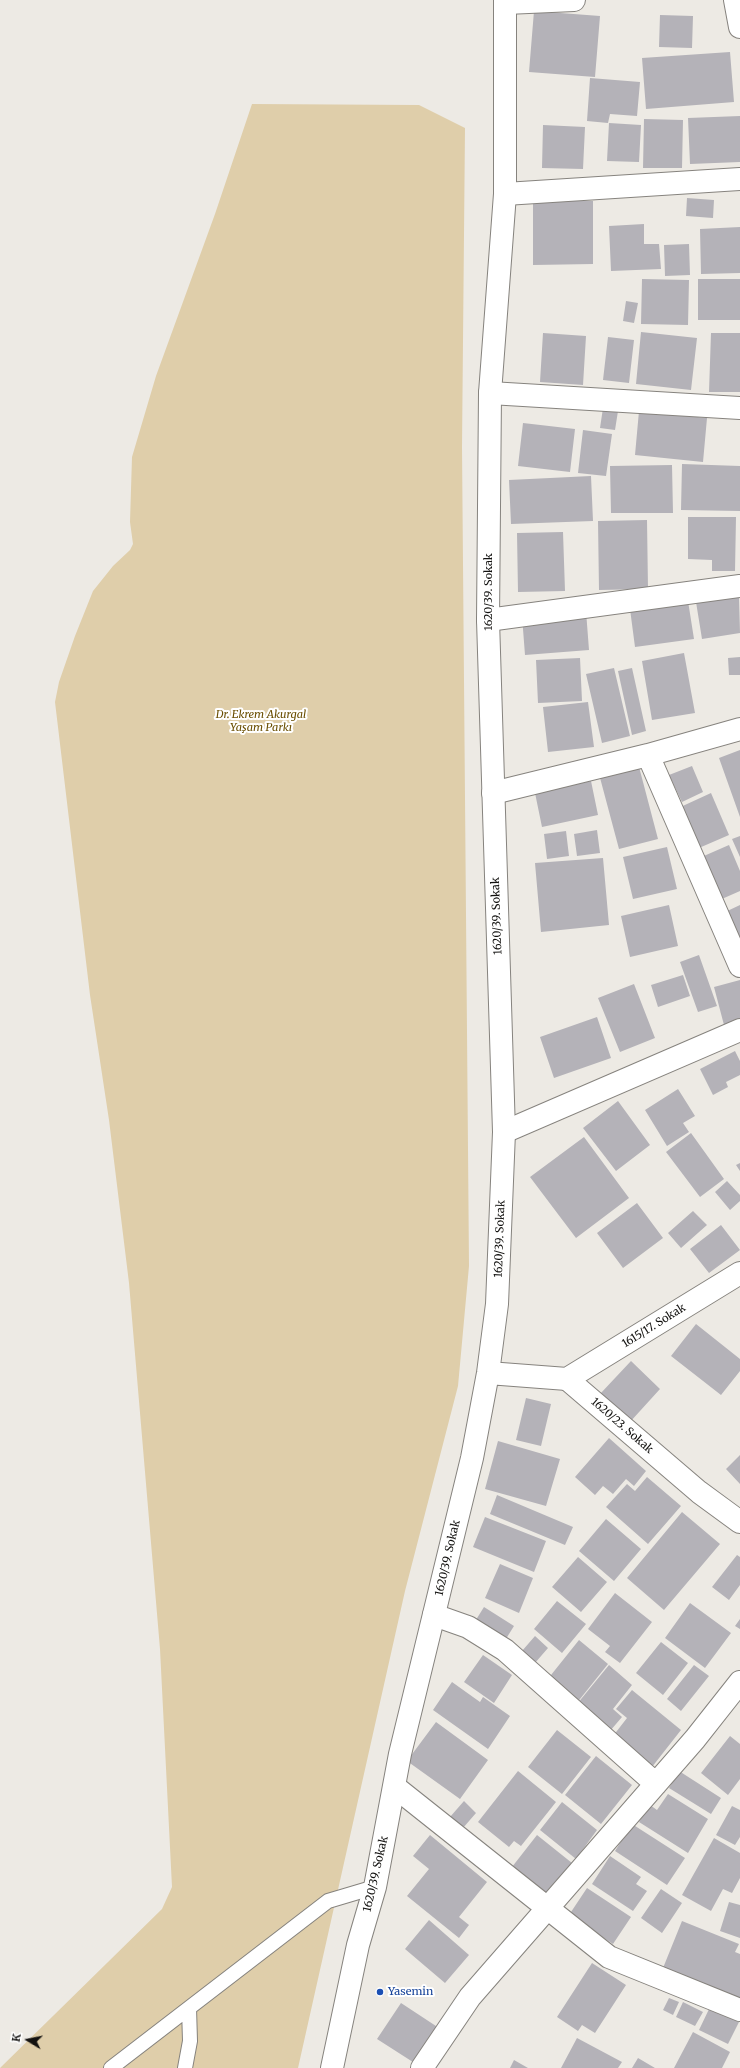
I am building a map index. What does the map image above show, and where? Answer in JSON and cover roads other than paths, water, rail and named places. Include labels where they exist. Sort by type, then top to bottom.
[{"type":"street","points":[[506,2],[574,0]]},
{"type":"street","points":[[735,0],[740,27]]},
{"type":"street","name":"1620/39. Sokak","points":[[332,2068],[358,1945],[375,1887],[400,1754],[472,1458],[488,1373],[498,1304],[504,1132],[488,620],[490,393],[505,194],[506,2]]},
{"type":"street","points":[[505,194],[740,179]]},
{"type":"street","points":[[490,393],[740,408]]},
{"type":"street","points":[[488,620],[740,586]]},
{"type":"street","points":[[493,793],[648,755],[740,729]]},
{"type":"street","points":[[648,755],[740,966]]},
{"type":"street","points":[[504,1132],[740,1030]]},
{"type":"street","name":"1615/17. Sokak","points":[[568,1379],[740,1273]]},
{"type":"street","points":[[488,1373],[568,1379]]},
{"type":"street","name":"1620/23. Sokak","points":[[568,1379],[700,1492],[740,1522]]},
{"type":"street","points":[[434,1615],[468,1627],[506,1650],[656,1784]]},
{"type":"street","points":[[422,2068],[470,1997],[695,1739],[740,1682]]},
{"type":"street","points":[[395,1786],[609,1957],[740,2010]]},
{"type":"lane","points":[[114,2067],[328,1901],[375,1887]]},
{"type":"lane","points":[[185,2068],[190,2041],[189,2008]]},
{"type":"place","name":"Yasemin","points":[[380,1992]]},
{"type":"park label","name":"Dr. Ekrem Akurgal Yaşam Parkı","points":[[261,721]]}]
